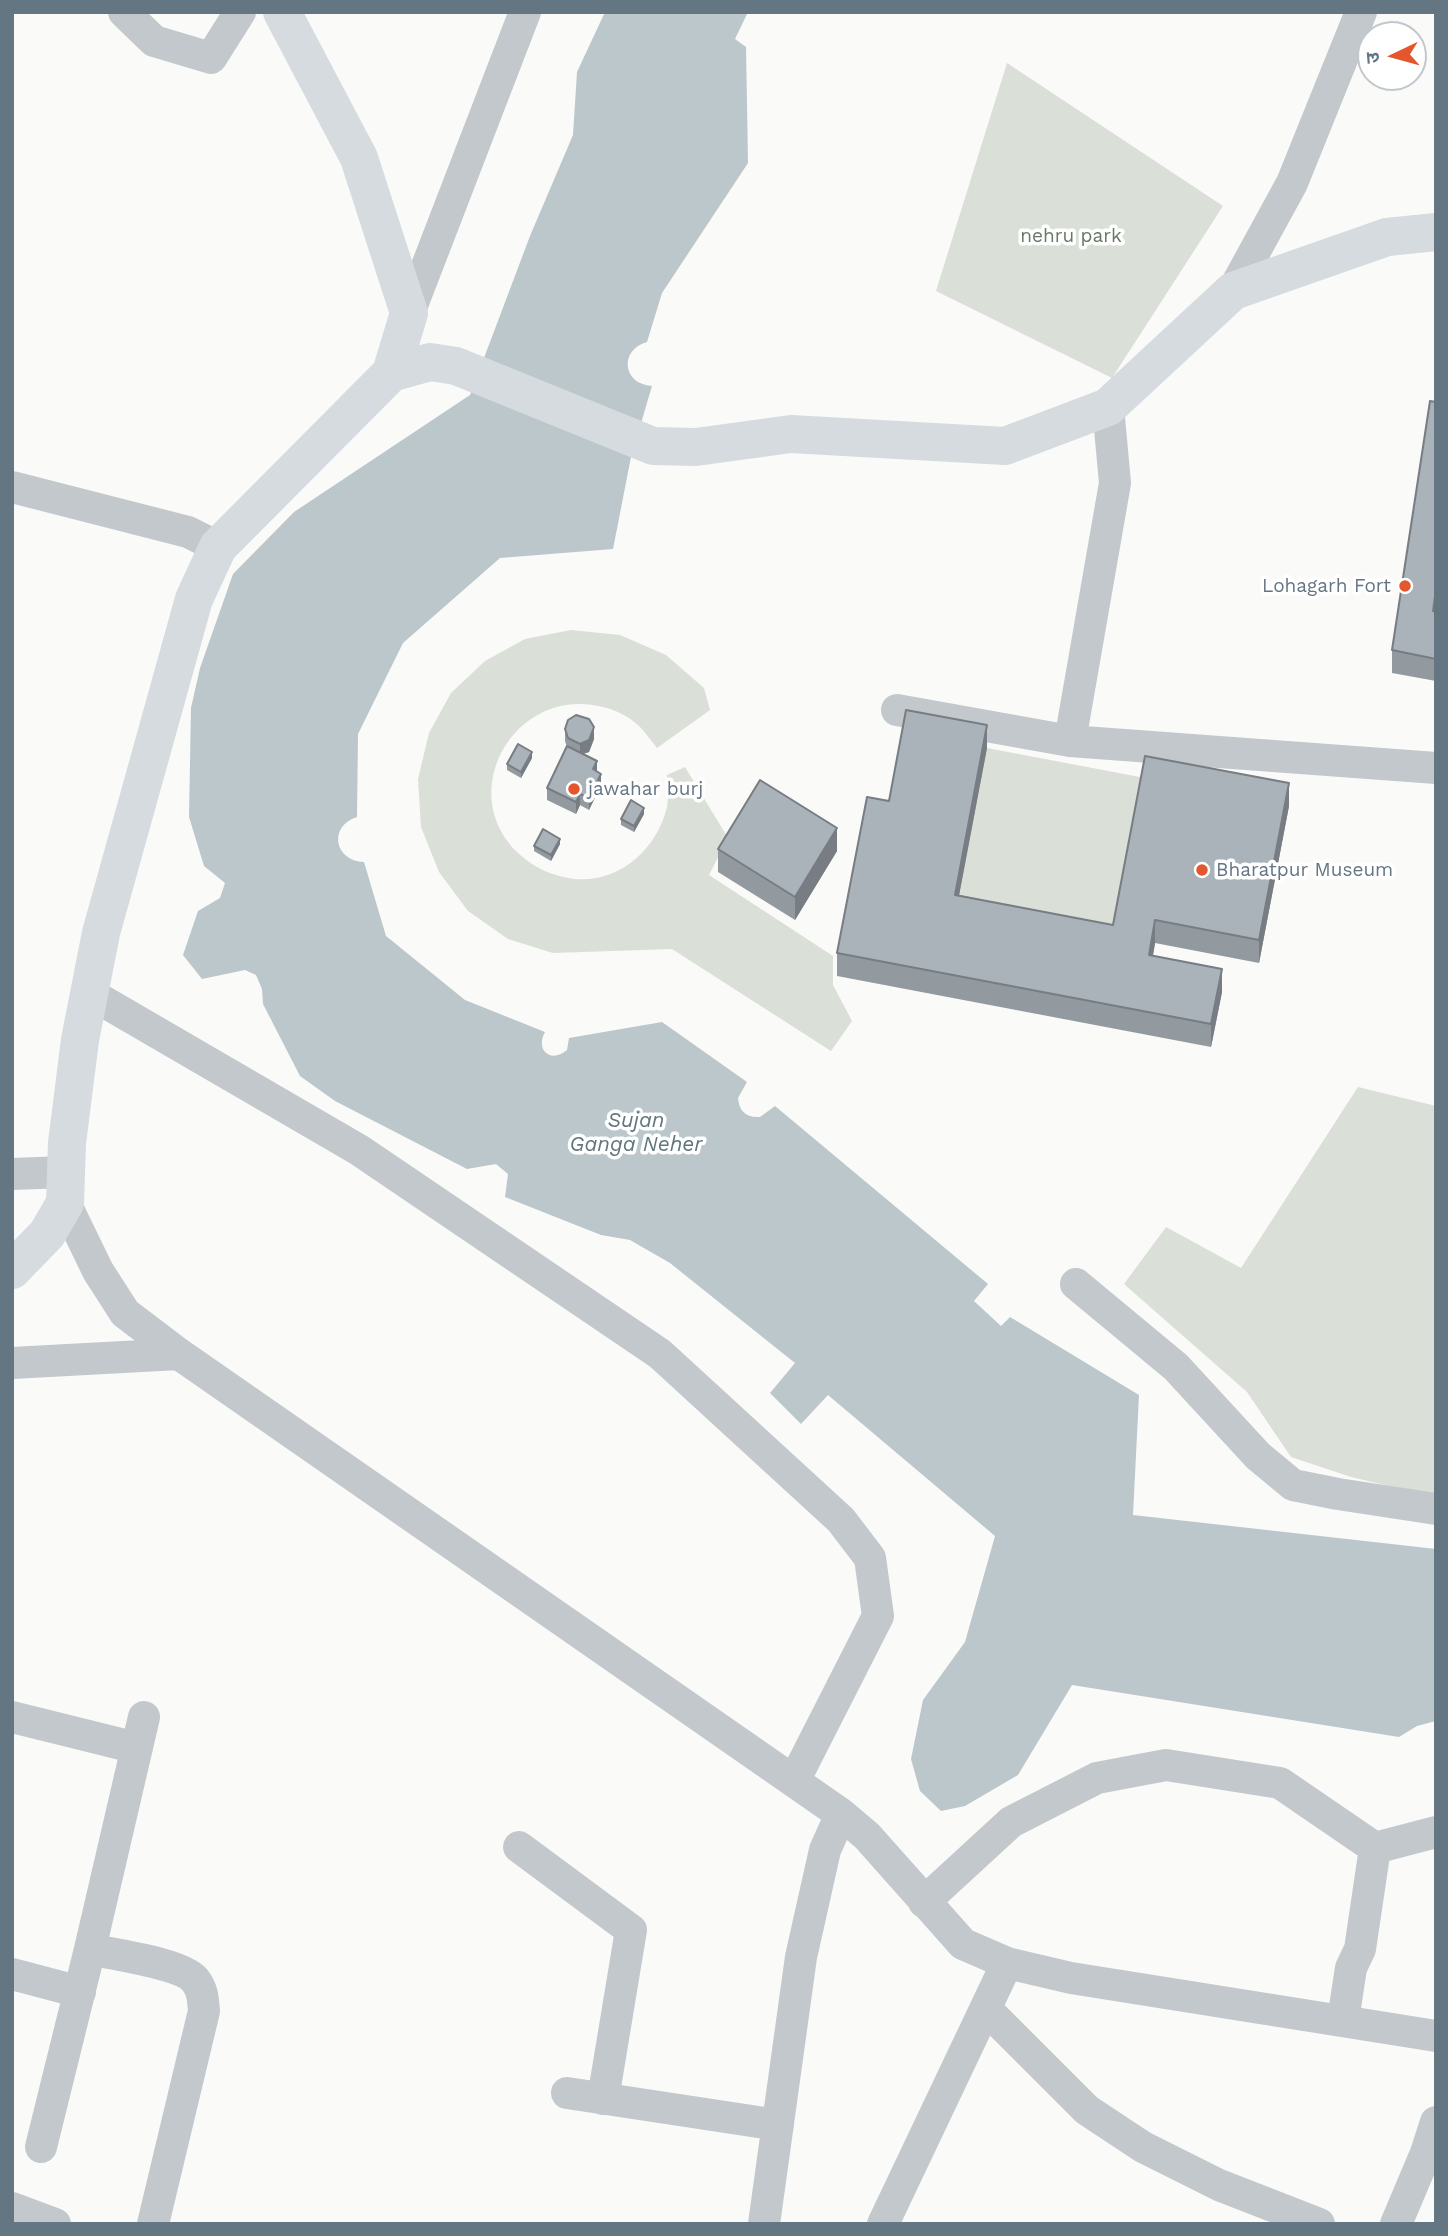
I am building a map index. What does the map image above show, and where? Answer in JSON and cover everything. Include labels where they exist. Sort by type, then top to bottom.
[{"type":"main road","points":[[12,1270],[47,1234],[66,1188],[67,1143],[80,1040],[101,933],[194,599],[218,547],[391,373],[409,313],[359,158],[282,12]]},
{"type":"main road","points":[[391,373],[430,362],[456,366],[653,446],[696,446],[791,434],[1005,446],[1108,407],[1233,291],[1387,237],[1436,232]]},
{"type":"street","points":[[124,12],[154,41],[211,58],[240,12]]},
{"type":"street","points":[[409,313],[525,12]]},
{"type":"street","points":[[1233,291],[1292,183],[1362,12]]},
{"type":"street","points":[[1070,741],[1115,483],[1108,407]]},
{"type":"street","points":[[12,486],[188,532],[218,547]]},
{"type":"street","points":[[897,709],[1070,741],[1436,768]]},
{"type":"street","points":[[89,993],[359,1150],[660,1353],[841,1520],[870,1558],[878,1616],[794,1782]]},
{"type":"street","points":[[12,1174],[66,1188],[98,1270],[125,1313],[179,1354],[841,1814],[867,1836],[963,1944],[1007,1963],[1071,1978],[1436,2036]]},
{"type":"street","points":[[1076,1284],[1175,1367],[1258,1456],[1293,1485],[1436,1509]]},
{"type":"street","points":[[12,1363],[179,1354]]},
{"type":"street","points":[[12,1717],[137,1748]]},
{"type":"street","points":[[41,2147],[144,1717]]},
{"type":"street","points":[[924,1902],[1011,1822],[1097,1779],[1166,1765],[1280,1783],[1375,1847],[1436,1832]]},
{"type":"street","points":[[764,2224],[801,1957],[825,1850],[841,1814]]},
{"type":"street","points":[[519,1847],[631,1930],[603,2099]]},
{"type":"street","points":[[1343,2020],[1351,1968],[1360,1949],[1375,1847]]},
{"type":"street","points":[[90,1950],[181,1969],[194,1979],[203,1993],[204,2011],[153,2224]]},
{"type":"street","points":[[883,2224],[1007,1963]]},
{"type":"street","points":[[12,1974],[80,1992]]},
{"type":"street","points":[[986,2009],[1087,2110],[1132,2140],[1219,2185],[1319,2224]]},
{"type":"street","points":[[567,2093],[778,2125]]},
{"type":"street","points":[[1396,2224],[1431,2154],[1436,2122]]},
{"type":"street","points":[[12,2208],[55,2224]]},
{"type":"green space","name":"nehru park","points":[[1007,63],[1223,206],[1112,378],[936,291]]},
{"type":"green space","points":[[571,630],[620,635],[666,655],[704,688],[710,710],[657,748],[636,723],[608,708],[571,704],[544,712],[521,727],[504,749],[494,774],[492,801],[500,828],[518,853],[544,870],[575,879],[607,875],[634,860],[655,837],[667,807],[667,775],[685,767],[728,838],[709,875],[833,956],[833,985],[852,1021],[831,1051],[672,949],[553,953],[508,939],[468,911],[439,872],[421,827],[418,779],[429,733],[451,693],[485,661],[525,639]]},
{"type":"green space","points":[[987,748],[1145,778],[1113,948],[955,917]]},
{"type":"green space","points":[[1358,1087],[1436,1106],[1436,1497],[1351,1477],[1291,1457],[1247,1392],[1124,1284],[1166,1227],[1241,1268]]},
{"type":"water","name":"Sujan Ganga Neher","points":[[605,12],[758,12],[747,14],[735,39],[746,47],[748,163],[662,293],[647,342],[638,346],[628,359],[630,373],[635,379],[652,386],[631,457],[613,549],[500,558],[403,643],[358,734],[357,817],[342,828],[338,842],[341,850],[346,856],[364,862],[386,936],[465,1000],[545,1032],[542,1039],[543,1049],[555,1056],[567,1050],[569,1038],[662,1022],[747,1082],[738,1098],[744,1113],[760,1117],[775,1106],[988,1284],[974,1301],[1001,1326],[1010,1317],[1139,1395],[1133,1515],[1436,1549],[1436,1721],[1417,1726],[1399,1737],[1072,1685],[1018,1775],[965,1806],[941,1811],[920,1791],[911,1759],[923,1700],[965,1642],[995,1536],[828,1395],[801,1424],[770,1393],[795,1363],[670,1263],[630,1240],[601,1235],[505,1197],[508,1174],[496,1164],[467,1169],[335,1101],[300,1076],[263,1004],[262,989],[256,975],[245,970],[202,979],[183,955],[198,911],[220,898],[225,883],[204,866],[189,817],[191,708],[200,668],[233,574],[294,512],[470,395],[530,236],[573,135],[577,72]]},
{"type":"building","points":[[1430,401],[1436,402],[1436,589],[1433,611],[1436,612],[1436,659],[1392,650]]},
{"type":"building","name":"Bharatpur Museum","points":[[906,710],[987,725],[955,895],[1113,925],[1145,756],[1289,783],[1259,940],[1155,920],[1149,955],[1222,969],[1211,1024],[837,953],[867,797],[889,801]]},
{"type":"building","points":[[576,715],[589,719],[594,727],[589,740],[580,744],[568,738],[565,729],[568,720]]},
{"type":"building","points":[[518,744],[532,752],[521,772],[507,764]]},
{"type":"building","points":[[567,746],[597,761],[593,769],[601,774],[589,798],[580,794],[576,802],[547,788]]},
{"type":"building","points":[[760,780],[837,828],[795,897],[718,849]]},
{"type":"building","points":[[631,800],[644,808],[634,826],[621,819]]},
{"type":"building","points":[[543,829],[560,839],[551,855],[534,846]]},
{"type":"place","name":"Lohagarh Fort","points":[[1405,586]]},
{"type":"place","name":"jawahar burj","points":[[574,789]]},
{"type":"place","name":"Bharatpur Museum","points":[[1202,870]]}]
